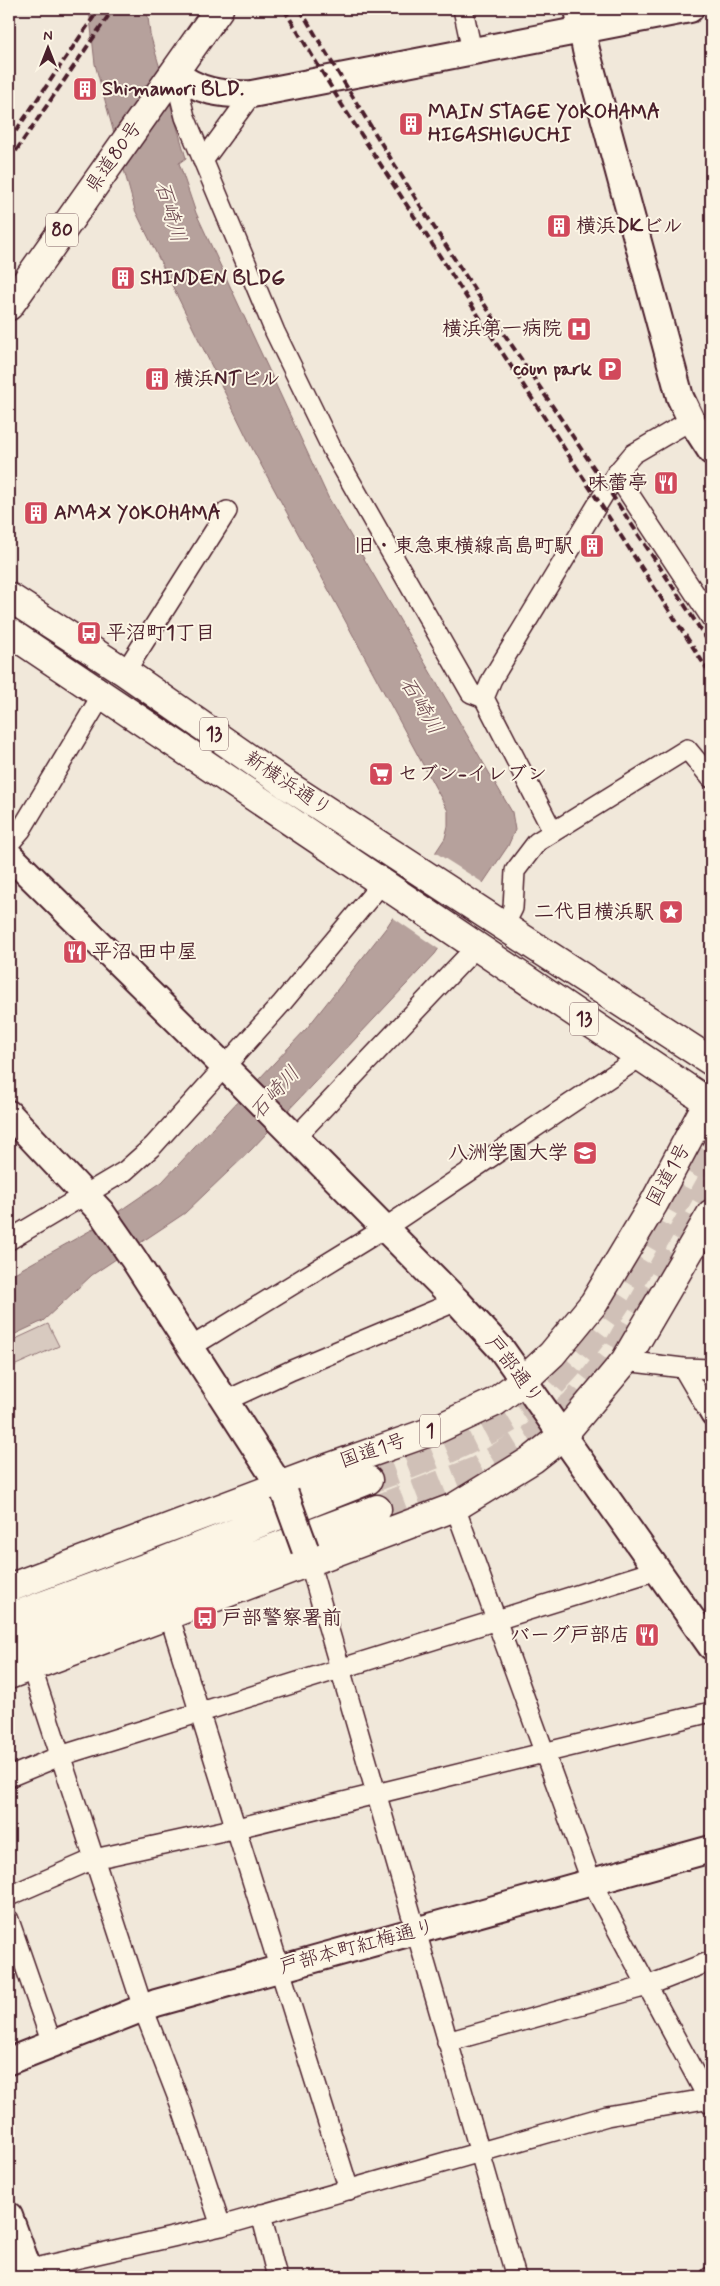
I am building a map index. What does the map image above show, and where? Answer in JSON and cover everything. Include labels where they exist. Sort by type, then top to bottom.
[{"type":"main road","name":"県道80号","points":[[9,306],[219,9]]},
{"type":"main road","name":"新横浜通り","points":[[9,597],[125,672],[287,785],[504,926]]},
{"type":"main road","name":"新横浜通り","points":[[9,632],[392,889]]},
{"type":"main road","name":"13","points":[[392,889],[640,1057],[710,1102]]},
{"type":"main road","name":"13","points":[[504,926],[711,1061]]},
{"type":"main road","name":"国道1号","points":[[9,1588],[282,1490],[435,1430],[494,1402],[524,1380],[552,1354],[594,1303],[654,1203],[710,1102]]},
{"type":"main road","points":[[20,1671],[168,1615],[307,1555],[455,1507],[533,1459],[562,1436],[625,1361],[708,1222]]},
{"type":"main road","name":"国道1号","points":[[9,1618],[161,1562],[368,1480]]},
{"type":"main road","points":[[9,1647],[377,1509]]},
{"type":"street","points":[[464,9],[472,51]]},
{"type":"street","points":[[171,77],[185,80],[205,90],[227,95],[252,94],[472,51],[580,19],[690,9]]},
{"type":"street","points":[[580,19],[680,397],[691,420],[711,452]]},
{"type":"street","points":[[171,77],[185,118],[275,332],[332,449],[471,693],[484,698],[553,832]]},
{"type":"street","points":[[203,161],[252,94]]},
{"type":"street","points":[[484,698],[492,678],[616,474],[632,454],[691,420]]},
{"type":"street","points":[[616,474],[711,618]]},
{"type":"street","points":[[125,672],[227,511]]},
{"type":"street","points":[[9,844],[21,830],[102,695]]},
{"type":"street","points":[[504,926],[513,908],[515,871],[537,842],[687,749],[711,778]]},
{"type":"street","name":"戸部通り","points":[[9,856],[245,1087],[457,1301],[502,1350],[711,1646]]},
{"type":"street","points":[[9,1240],[125,1170],[153,1146],[282,1003],[392,889]]},
{"type":"street","points":[[288,1131],[468,941]]},
{"type":"street","points":[[191,1347],[385,1228],[640,1057]]},
{"type":"street","points":[[9,1114],[106,1218],[282,1490],[307,1555],[516,2277]]},
{"type":"street","points":[[225,1401],[292,1370],[457,1301]]},
{"type":"street","points":[[625,1361],[684,1368],[711,1369]]},
{"type":"street","points":[[684,1368],[711,1416]]},
{"type":"street","points":[[9,2216],[23,2274],[80,2257],[221,2226],[607,2116],[710,2100],[592,1883],[455,1507]]},
{"type":"street","points":[[9,1777],[60,1756],[657,1570]]},
{"type":"street","points":[[168,1615],[237,1828],[349,2190]]},
{"type":"street","points":[[20,1671],[60,1756],[143,2008],[181,2106],[221,2226]]},
{"type":"street","points":[[9,1896],[94,1859],[237,1828],[711,1712]]},
{"type":"street","name":"戸部本町紅梅通り","points":[[9,2061],[143,2008],[279,1968],[711,1849]]},
{"type":"street","points":[[9,1920],[52,2044]]},
{"type":"street","points":[[447,2042],[647,1986],[711,1961]]},
{"type":"street","points":[[261,2214],[277,2277]]},
{"type":"shaded area","points":[[48,1324],[59,1346],[9,1368],[9,1342]]},
{"type":"water","name":"石崎川","points":[[89,9],[147,9],[150,34],[186,158],[179,163],[196,213],[328,497],[512,812],[515,830],[508,846],[435,954],[251,1150],[185,1213],[92,1275],[43,1321],[9,1337],[9,1276],[93,1229],[162,1182],[307,1028],[386,928],[445,838],[448,826],[448,811],[253,450],[135,210],[95,64]]},
{"type":"pier","points":[[433,851],[485,884],[440,950],[392,917]]},
{"type":"tunnel","points":[[368,1480],[474,1438],[514,1416],[543,1394],[582,1350],[624,1292],[711,1136]]},
{"type":"tunnel","points":[[377,1509],[478,1470],[534,1436],[574,1404],[617,1349],[711,1182]]},
{"type":"railway","points":[[9,141],[99,9]]},
{"type":"railway","points":[[9,161],[113,9]]},
{"type":"railway","points":[[284,9],[342,105],[711,675]]},
{"type":"railway","points":[[300,9],[456,262],[711,646]]},
{"type":"place","name":"Shimamori BLD.","points":[[85,89]]},
{"type":"place","name":"MAIN STAGE YOKOHAMA HIGASHIGUCHI","points":[[411,124]]},
{"type":"place","name":"横浜DKビル","points":[[559,226]]},
{"type":"place","name":"SHINDEN BLDG","points":[[123,278]]},
{"type":"place","name":"横浜第一病院","points":[[579,329]]},
{"type":"place","name":"coun park","points":[[610,369]]},
{"type":"place","name":"横浜NTビル","points":[[157,379]]},
{"type":"place","name":"味蕾亭","points":[[666,483]]},
{"type":"place","name":"AMAX YOKOHAMA","points":[[36,513]]},
{"type":"place","name":"旧・東急東横線高島町駅","points":[[592,546]]},
{"type":"place","name":"平沼町1丁目","points":[[89,633]]},
{"type":"place","name":"セブン-イレブン","points":[[381,774]]},
{"type":"place","name":"二代目横浜駅","points":[[671,912]]},
{"type":"place","name":"平沼 田中屋","points":[[75,952]]},
{"type":"place","name":"八洲学園大学","points":[[585,1153]]},
{"type":"place","name":"戸部警察署前","points":[[205,1618]]},
{"type":"place","name":"バーグ戸部店","points":[[647,1635]]}]
